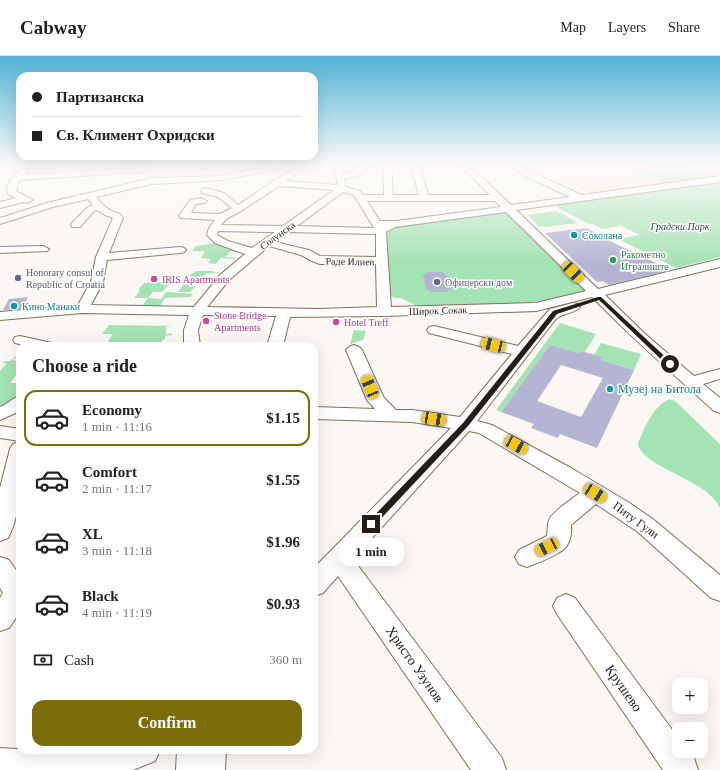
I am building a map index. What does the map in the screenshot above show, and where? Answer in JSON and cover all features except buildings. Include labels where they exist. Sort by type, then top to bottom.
[{"type":"street","points":[[0,221],[47,202],[69,198]]},
{"type":"street","points":[[84,306],[96,282],[102,257],[118,218],[117,216],[112,216],[97,207],[95,198]]},
{"type":"street","points":[[200,198],[193,202],[184,216],[218,217],[238,209],[254,198]]},
{"type":"street","points":[[204,198],[205,208],[218,217]]},
{"type":"street","points":[[225,198],[238,209]]},
{"type":"street","name":"Солунска","points":[[192,342],[191,328],[197,312],[221,281],[252,253],[331,198]]},
{"type":"street","name":"Солунска","points":[[252,253],[274,245],[296,230],[333,198]]},
{"type":"street","points":[[362,198],[379,227],[382,261],[383,309]]},
{"type":"street","points":[[429,198],[539,204],[578,198]]},
{"type":"street","points":[[497,198],[597,295],[690,382],[720,407]]},
{"type":"street","points":[[0,205],[24,199],[47,202]]},
{"type":"street","points":[[214,228],[296,230],[379,227],[502,203]]},
{"type":"street","points":[[525,225],[520,211],[539,204]]},
{"type":"street","points":[[76,225],[91,209],[97,207]]},
{"type":"street","points":[[218,217],[212,235],[214,240],[252,253]]},
{"type":"street","name":"Раде Илиев","points":[[274,245],[305,252],[320,260],[382,261]]},
{"type":"street","points":[[0,250],[43,250]]},
{"type":"street","points":[[102,257],[180,250]]},
{"type":"street","points":[[318,581],[465,424],[555,312],[597,295],[720,264]]},
{"type":"street","name":"Широк Сокак","points":[[0,316],[82,309],[284,313],[383,309],[536,307],[597,295]]},
{"type":"street","points":[[276,342],[284,313]]},
{"type":"street","points":[[434,330],[522,352]]},
{"type":"street","points":[[20,340],[29,342]]},
{"type":"street","points":[[354,350],[376,400],[391,415]]},
{"type":"street","points":[[690,382],[720,374]]},
{"type":"street","points":[[0,414],[12,409],[16,405]]},
{"type":"street","name":"Питу Гули","points":[[318,413],[391,415],[479,427],[506,440],[595,493],[646,526],[720,590]]},
{"type":"street","points":[[0,432],[16,434]]},
{"type":"street","points":[[0,532],[16,466]]},
{"type":"street","points":[[527,557],[557,542],[560,530],[559,522],[595,493]]},
{"type":"street","name":"Христо Узунов","points":[[339,558],[490,770]]},
{"type":"street","points":[[0,567],[14,590],[16,591]]},
{"type":"street","points":[[1,617],[16,597]]},
{"type":"street","name":"Крушево","points":[[566,606],[682,770]]},
{"type":"street","points":[[0,764],[50,769],[94,768],[133,754]]},
{"type":"street","points":[[192,770],[193,754]]},
{"type":"street","points":[[209,770],[210,754]]},
{"type":"green space","name":"Градски Парк","points":[[597,198],[720,198],[720,257],[676,268],[618,239],[640,235],[611,221],[620,226],[602,229],[560,209],[554,204]]},
{"type":"green space","points":[[501,211],[506,212],[587,291],[530,303],[419,307],[401,298],[394,298],[388,292],[385,236],[387,231],[397,226]]},
{"type":"green space","points":[[557,211],[578,223],[544,227],[538,226],[528,215]]},
{"type":"green space","points":[[217,243],[233,247],[233,251],[242,253],[231,251],[225,257],[236,258],[221,258],[215,264],[208,263],[211,259],[201,258],[205,251],[192,251],[196,246]]},
{"type":"green space","points":[[197,271],[213,271],[220,273],[206,273],[201,281],[197,281],[192,286],[196,286],[190,292],[178,292],[191,274]]},
{"type":"green space","points":[[147,276],[176,276],[162,292],[153,292],[148,298],[134,298],[144,283],[161,282],[165,277]]},
{"type":"green space","points":[[166,292],[193,294],[190,297],[165,298],[160,306],[142,306],[148,298],[161,299]]},
{"type":"green space","points":[[560,323],[596,334],[585,352],[581,351],[579,353],[550,345],[501,412],[496,410]]},
{"type":"green space","points":[[109,325],[172,326],[166,327],[166,334],[172,333],[172,335],[165,336],[165,339],[162,340],[162,342],[108,342],[113,334],[102,334]]},
{"type":"green space","points":[[354,330],[366,331],[363,340],[350,344]]},
{"type":"green space","points":[[601,343],[641,354],[634,370],[601,360],[603,358],[594,355]]},
{"type":"green space","points":[[16,356],[16,358],[12,360],[16,360],[16,375],[10,383],[16,383],[16,397],[0,412],[0,371],[7,363],[2,363],[5,361],[10,361]]},
{"type":"green space","points":[[669,399],[675,401],[720,444],[720,508],[713,498],[702,489],[650,459],[642,451],[638,443],[654,412]]},
{"type":"place","name":"Соколана","points":[[574,235]]},
{"type":"place","name":"Ракометно Игралиште","points":[[613,260]]},
{"type":"place","name":"Honorary consul of Republic of Croatia","points":[[18,278]]},
{"type":"place","name":"IRIS Apartments","points":[[154,279]]},
{"type":"place","name":"Офицерски дом","points":[[437,282]]},
{"type":"place","name":"Кино Манаки","points":[[14,306]]},
{"type":"place","name":"Stone Bridge Apartments","points":[[206,321]]},
{"type":"place","name":"Hotel Treff","points":[[336,322]]},
{"type":"place","name":"Музеј на Битола","points":[[610,389]]},
{"type":"route","points":[[371,524],[465,424],[555,312],[600,298],[670,364]]}]
